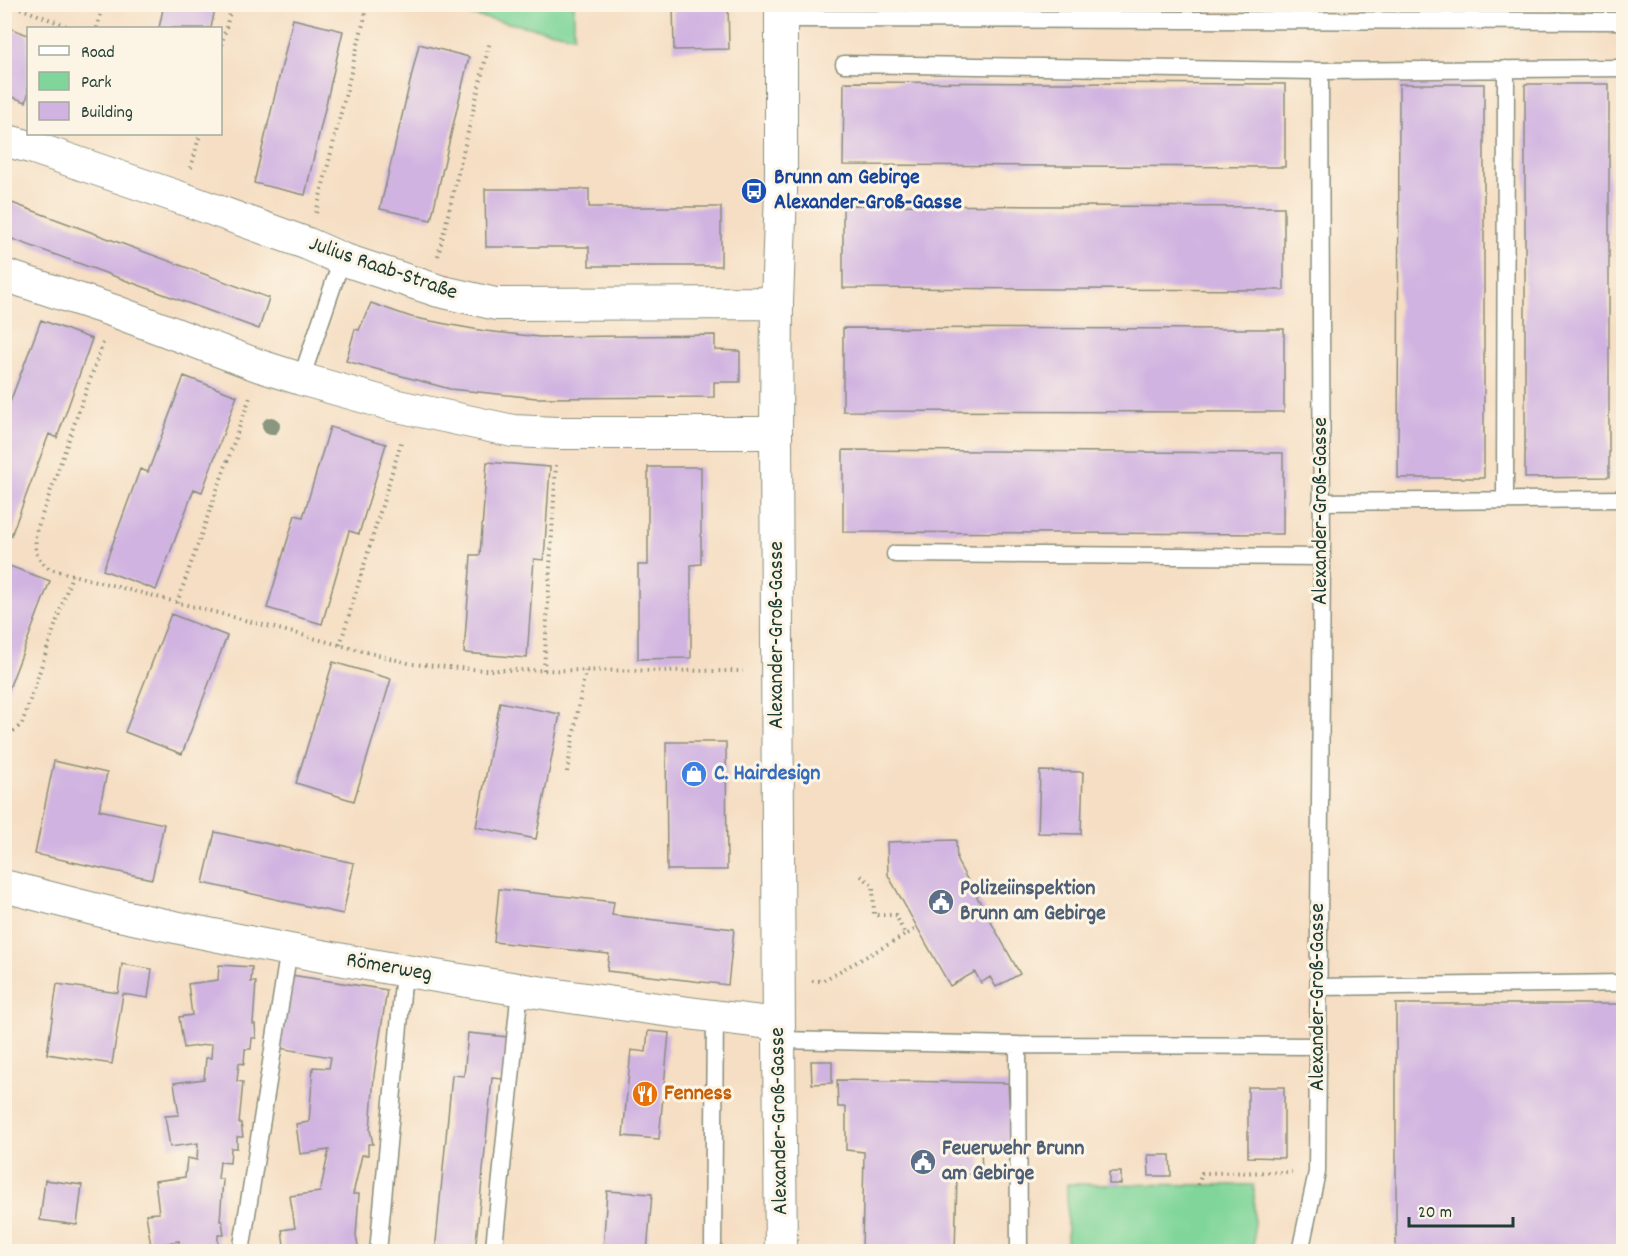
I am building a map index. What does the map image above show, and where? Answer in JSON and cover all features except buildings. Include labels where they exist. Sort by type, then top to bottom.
[{"type":"street","name":"Alexander-Groß-Gasse","points":[[781,12],[781,191],[776,434],[781,1251]]},
{"type":"street","name":"Julius Raab-Straße","points":[[4,140],[34,148],[308,244],[342,259],[430,288],[496,304],[777,303]]},
{"type":"street","points":[[4,275],[114,311],[301,379],[393,405],[513,431],[776,434]]},
{"type":"street","name":"Römerweg","points":[[4,886],[121,916],[404,972],[715,1017],[779,1032]]},
{"type":"lane","name":"Alexander-Groß-Gasse","points":[[781,12],[1623,21]]},
{"type":"lane","points":[[844,64],[1320,71],[1623,68]]},
{"type":"lane","points":[[1505,500],[1506,69]]},
{"type":"lane","name":"Alexander-Groß-Gasse","points":[[1300,1251],[1317,1172],[1322,557],[1320,71]]},
{"type":"lane","points":[[301,379],[342,259]]},
{"type":"lane","points":[[1320,502],[1623,499]]},
{"type":"lane","points":[[895,554],[1322,557]]},
{"type":"lane","points":[[241,1251],[289,949]]},
{"type":"lane","points":[[378,1251],[404,972]]},
{"type":"lane","points":[[1318,987],[1623,982]]},
{"type":"lane","points":[[494,1247],[520,989]]},
{"type":"lane","points":[[713,1244],[715,1017]]},
{"type":"lane","points":[[779,1032],[1018,1046],[1318,1046]]},
{"type":"lane","points":[[1018,1046],[1019,1251]]},
{"type":"path","points":[[9,4],[68,27]]},
{"type":"path","points":[[97,27],[103,4]]},
{"type":"path","points":[[222,43],[232,4]]},
{"type":"path","points":[[308,244],[368,4]]},
{"type":"path","points":[[430,288],[490,41]]},
{"type":"path","points":[[114,311],[36,532],[35,550],[39,561],[50,569],[412,664],[484,670],[777,671]]},
{"type":"path","points":[[177,603],[261,366]]},
{"type":"path","points":[[340,645],[412,409]]},
{"type":"path","points":[[544,670],[558,433]]},
{"type":"path","points":[[4,739],[22,724],[72,575]]},
{"type":"path","points":[[567,772],[585,671]]},
{"type":"path","points":[[861,876],[873,885],[874,915],[896,915],[905,935]]},
{"type":"path","points":[[778,981],[822,981],[918,928]]},
{"type":"path","points":[[1198,1185],[1202,1173],[1317,1172]]},
{"type":"green space","points":[[419,5],[574,5],[574,36]]},
{"type":"green space","points":[[1067,1184],[1254,1185],[1254,1251],[1067,1251]]},
{"type":"place","name":"Brunn am Gebirge Alexander-Groß-Gasse","points":[[754,191]]},
{"type":"place","name":"C. Hairdesign","points":[[694,774]]},
{"type":"place","name":"Polizeiinspektion Brunn am Gebirge","points":[[941,902]]},
{"type":"place","name":"Fenness","points":[[645,1094]]},
{"type":"place","name":"Feuerwehr Brunn am Gebirge","points":[[923,1162]]}]
